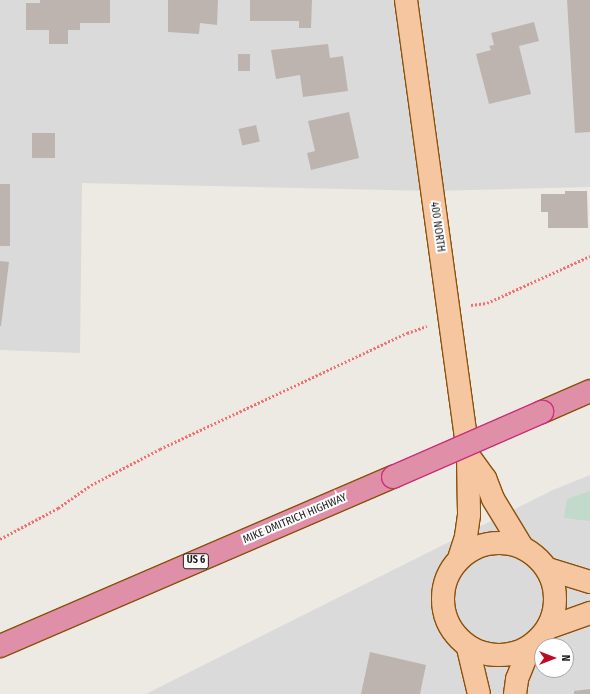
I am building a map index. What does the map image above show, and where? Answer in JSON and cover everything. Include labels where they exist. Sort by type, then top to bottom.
[{"type":"highway","name":"MIKE DMITRICH HIGHWAY","points":[[0,646],[590,391]]},
{"type":"main road","name":"400 NORTH","points":[[406,0],[468,454],[469,515],[466,537],[459,558]]},
{"type":"main road","points":[[468,454],[485,478],[493,499],[521,545],[535,555],[548,569],[556,597],[548,628]]},
{"type":"main road","points":[[480,694],[468,648],[450,627],[444,603],[450,571],[459,558],[478,546],[505,542],[521,545]]},
{"type":"main road","points":[[548,569],[590,582]]},
{"type":"main road","points":[[515,694],[517,679],[530,647],[548,628],[590,613]]},
{"type":"main road","points":[[468,648],[498,655],[513,653],[530,647]]},
{"type":"path","points":[[471,304],[487,303],[590,256]]},
{"type":"path","points":[[0,539],[58,508],[91,485],[160,449],[407,333],[432,325]]},
{"type":"shaded area","points":[[0,0],[590,0],[590,187],[432,191],[82,183],[80,353],[0,350]]},
{"type":"shaded area","points":[[590,475],[590,694],[146,694],[553,490]]},
{"type":"green space","points":[[590,491],[590,521],[564,518],[567,499]]},
{"type":"building","points":[[40,0],[110,0],[110,23],[80,23],[80,30],[68,30],[68,44],[49,44],[49,30],[26,30],[26,3],[40,3]]},
{"type":"building","points":[[168,0],[218,0],[217,25],[200,23],[199,34],[168,32]]},
{"type":"building","points":[[250,0],[312,0],[311,28],[299,28],[299,21],[250,21]]},
{"type":"building","points":[[567,0],[590,0],[590,132],[575,133]]},
{"type":"building","points":[[534,22],[539,41],[519,46],[531,94],[489,104],[476,54],[491,50],[489,46],[494,45],[491,33]]},
{"type":"building","points":[[328,44],[330,58],[343,56],[348,91],[303,97],[300,75],[276,79],[271,50]]},
{"type":"building","points":[[238,54],[250,54],[250,71],[238,71]]},
{"type":"building","points":[[349,112],[359,158],[311,170],[307,153],[315,151],[308,121]]},
{"type":"building","points":[[256,125],[260,142],[242,146],[238,129]]},
{"type":"building","points":[[32,133],[55,133],[55,158],[32,158]]},
{"type":"building","points":[[0,184],[10,184],[10,246],[0,246]]},
{"type":"building","points":[[565,191],[587,191],[588,228],[548,228],[548,212],[541,212],[541,194],[565,194]]},
{"type":"building","points":[[0,261],[9,262],[1,326],[0,326]]},
{"type":"building","points":[[370,652],[426,665],[420,694],[361,694]]},
{"type":"building","points":[[590,689],[590,694],[574,694],[574,691]]}]
